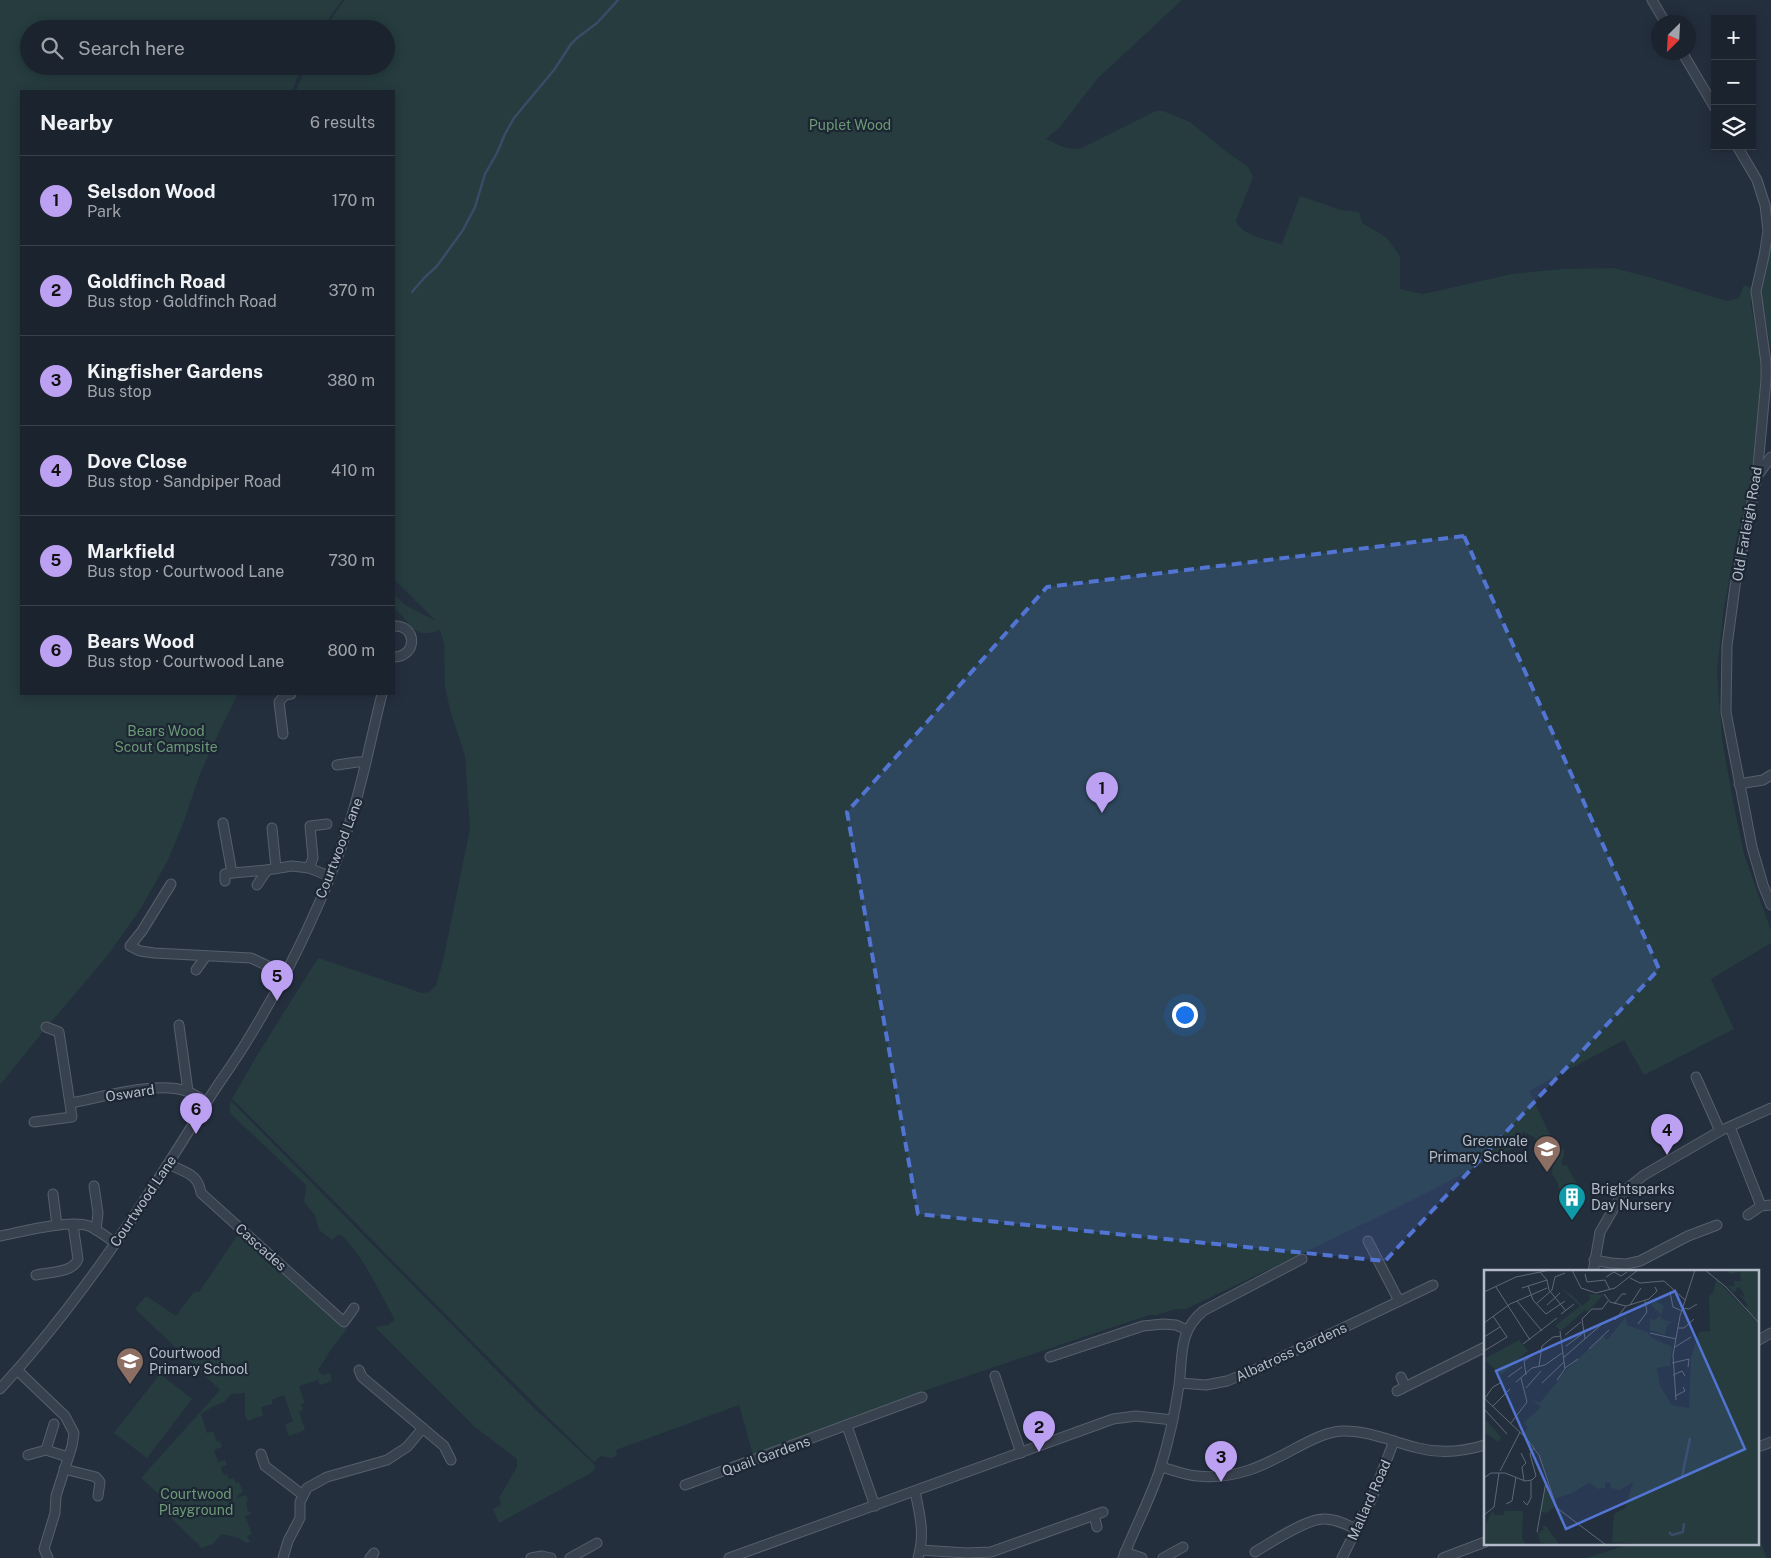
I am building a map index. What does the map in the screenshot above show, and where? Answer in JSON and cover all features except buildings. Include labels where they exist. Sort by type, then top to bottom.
[{"type":"street","points":[[1652,0],[1661,15]]},
{"type":"street","points":[[1687,60],[1713,105]]},
{"type":"street","name":"Old Farleigh Road","points":[[1739,150],[1757,180],[1765,205],[1768,231],[1756,291],[1766,363],[1766,380],[1756,477],[1735,586],[1727,646],[1726,712],[1752,847],[1771,905]]},
{"type":"street","points":[[1756,477],[1771,457]]},
{"type":"street","points":[[395,626],[408,630],[412,641],[407,653],[395,657]]},
{"type":"street","points":[[283,734],[279,702],[285,695]]},
{"type":"street","name":"Courtwood Lane","points":[[0,1389],[94,1273],[170,1164],[206,1102],[247,1041],[285,974],[346,835],[360,793],[370,741],[382,695]]},
{"type":"street","points":[[337,765],[366,762]]},
{"type":"street","points":[[1739,784],[1763,780],[1771,775]]},
{"type":"street","points":[[223,824],[232,873]]},
{"type":"street","points":[[310,868],[313,858],[310,826],[327,824]]},
{"type":"street","points":[[257,885],[271,869],[272,828]]},
{"type":"street","points":[[225,881],[225,874],[292,866],[310,868],[329,876]]},
{"type":"street","points":[[170,884],[142,931],[130,946],[140,951],[251,958],[285,974]]},
{"type":"street","points":[[196,970],[206,956]]},
{"type":"street","points":[[179,1025],[188,1091]]},
{"type":"street","points":[[34,1122],[72,1117],[59,1032],[46,1026]]},
{"type":"street","points":[[1696,1077],[1720,1131]]},
{"type":"street","name":"Osward","points":[[71,1103],[149,1088],[188,1091],[206,1102]]},
{"type":"street","points":[[1593,1270],[1600,1232],[1624,1191],[1644,1175],[1720,1131],[1771,1108]]},
{"type":"street","points":[[1730,1127],[1766,1205],[1748,1215]]},
{"type":"street","name":"Cascades","points":[[170,1164],[191,1174],[199,1183],[201,1193],[344,1322],[354,1308]]},
{"type":"street","points":[[94,1186],[98,1214],[96,1230]]},
{"type":"street","points":[[53,1194],[57,1225]]},
{"type":"street","points":[[0,1236],[57,1225],[82,1225],[96,1230],[115,1243]]},
{"type":"street","points":[[36,1274],[71,1268],[77,1264],[78,1259],[73,1225]]},
{"type":"street","points":[[1594,1260],[1626,1264],[1640,1261],[1688,1236],[1717,1225]]},
{"type":"street","points":[[1368,1242],[1398,1301]]},
{"type":"street","points":[[1142,1558],[1124,1555],[1161,1467],[1180,1383],[1182,1346],[1192,1320],[1202,1311],[1302,1259]]},
{"type":"street","name":"Albatross Gardens","points":[[1180,1383],[1206,1385],[1226,1381],[1259,1368],[1433,1285]]},
{"type":"street","points":[[1050,1357],[1143,1326],[1163,1324],[1187,1330]]},
{"type":"street","points":[[1758,1340],[1771,1333]]},
{"type":"street","points":[[1401,1377],[1401,1388],[1484,1347]]},
{"type":"street","points":[[17,1370],[66,1416],[74,1433],[56,1496],[56,1513],[44,1549],[48,1558]]},
{"type":"street","points":[[359,1370],[362,1377],[444,1446],[451,1460]]},
{"type":"street","points":[[995,1376],[1021,1453]]},
{"type":"street","name":"Quail Gardens","points":[[685,1485],[922,1398]]},
{"type":"street","points":[[730,1558],[1113,1419],[1136,1416],[1173,1420]]},
{"type":"street","points":[[46,1450],[54,1424]]},
{"type":"street","points":[[847,1426],[874,1506]]},
{"type":"street","points":[[283,1558],[288,1541],[300,1518],[300,1502],[307,1488],[327,1477],[387,1460],[407,1447],[423,1428]]},
{"type":"street","points":[[1161,1467],[1196,1476],[1225,1476],[1258,1468],[1315,1438],[1342,1431],[1365,1433],[1418,1448],[1441,1452],[1465,1451],[1484,1445]]},
{"type":"street","name":"Mallard Road","points":[[1342,1558],[1372,1498],[1394,1440]]},
{"type":"street","points":[[1762,1446],[1771,1442]]},
{"type":"street","points":[[28,1455],[46,1450],[68,1457]]},
{"type":"street","points":[[260,1454],[265,1466],[303,1495]]},
{"type":"street","points":[[64,1469],[96,1477],[100,1482],[98,1496]]},
{"type":"street","points":[[915,1492],[922,1522],[919,1554],[991,1552],[1098,1514],[1097,1527]]},
{"type":"street","points":[[1255,1552],[1306,1524],[1321,1518],[1333,1520],[1357,1530]]},
{"type":"street","points":[[1443,1558],[1484,1542]]},
{"type":"street","points":[[570,1558],[597,1543]]},
{"type":"street","points":[[1163,1558],[1179,1552]]},
{"type":"street","points":[[531,1558],[542,1556],[551,1558]]},
{"type":"highlighted area","points":[[1464,536],[1659,969],[1385,1261],[918,1214],[847,812],[1047,587]]},
{"type":"green space","name":"Bears Wood Scout Campsite","points":[[0,0],[342,0],[328,20],[20,20],[20,75],[298,75],[292,90],[20,90],[20,695],[238,695],[200,774],[168,860],[141,908],[108,955],[49,1023],[0,1085]]},
{"type":"green space","name":"Puplet Wood","points":[[344,0],[1182,0],[1097,79],[1060,127],[1046,139],[1063,147],[1082,148],[1156,111],[1163,111],[1190,122],[1248,167],[1253,177],[1236,221],[1244,230],[1256,237],[1282,244],[1300,196],[1341,210],[1359,212],[1362,223],[1386,237],[1400,256],[1400,289],[1422,294],[1512,274],[1562,269],[1613,268],[1727,301],[1739,298],[1744,285],[1751,288],[1751,305],[1761,360],[1761,379],[1752,478],[1736,541],[1723,614],[1717,673],[1722,739],[1734,806],[1744,854],[1771,931],[1771,943],[1711,979],[1734,1029],[1644,1075],[1624,1040],[1529,1091],[1551,1137],[1564,1150],[1561,1162],[1563,1166],[1567,1165],[1578,1185],[1582,1196],[1580,1199],[1566,1198],[1560,1192],[1552,1174],[1551,1160],[1543,1153],[1537,1141],[1523,1132],[1519,1145],[1403,1205],[1186,1309],[1175,1309],[1157,1315],[1149,1315],[929,1389],[753,1455],[739,1405],[616,1450],[617,1455],[612,1458],[601,1456],[594,1462],[232,1099],[318,958],[422,993],[429,992],[436,985],[443,961],[470,829],[465,756],[450,710],[445,686],[444,643],[440,630],[431,633],[418,632],[395,609],[395,596],[407,606],[436,621],[395,580],[395,90],[296,90],[302,75],[395,75],[395,20],[331,20]]},
{"type":"green space","points":[[1771,230],[1771,349],[1761,295]]},
{"type":"green space","points":[[231,1101],[535,1409],[592,1462],[596,1467],[591,1473],[499,1523],[493,1509],[501,1505],[499,1498],[517,1467],[517,1459],[475,1427],[375,1327],[388,1325],[395,1320],[364,1263],[341,1235],[336,1236],[332,1240],[319,1230],[315,1215],[304,1202],[305,1184],[232,1115],[229,1110]]},
{"type":"green space","name":"Courtwood Playground","points":[[239,1233],[347,1329],[318,1370],[323,1375],[330,1373],[332,1381],[320,1385],[318,1380],[299,1386],[305,1403],[301,1404],[303,1410],[299,1412],[305,1430],[289,1436],[285,1425],[293,1421],[284,1395],[272,1400],[272,1404],[261,1407],[263,1415],[248,1421],[245,1416],[245,1393],[232,1394],[224,1402],[201,1414],[207,1433],[213,1431],[217,1442],[220,1441],[222,1447],[214,1450],[218,1462],[225,1460],[227,1465],[221,1467],[223,1475],[227,1474],[229,1479],[233,1478],[236,1483],[239,1482],[243,1492],[237,1498],[246,1495],[248,1512],[251,1514],[245,1516],[252,1534],[247,1536],[250,1542],[247,1543],[238,1538],[222,1534],[213,1544],[202,1548],[158,1505],[164,1499],[141,1478],[220,1390],[135,1309],[146,1296],[176,1316],[194,1292],[199,1292]]},
{"type":"green space","points":[[160,1374],[192,1399],[147,1458],[114,1433]]},
{"type":"green space","points":[[1758,1536],[1767,1558],[1587,1558],[1624,1546],[1758,1546]]},
{"type":"waterway","points":[[412,292],[437,266],[463,230],[475,207],[485,174],[514,118],[554,70],[571,44],[597,23],[618,0]]},
{"type":"place","name":"Selsdon Wood","points":[[1102,813]]},
{"type":"place","name":"Markfield","points":[[277,1001]]},
{"type":"place","name":"Bears Wood","points":[[196,1134]]},
{"type":"place","name":"Dove Close","points":[[1667,1155]]},
{"type":"place","name":"Greenvale Primary School","points":[[1547,1173]]},
{"type":"place","name":"Brightsparks Day Nursery","points":[[1572,1221]]},
{"type":"place","name":"Courtwood Primary School","points":[[130,1385]]},
{"type":"place","name":"Goldfinch Road","points":[[1039,1452]]},
{"type":"place","name":"Kingfisher Gardens","points":[[1221,1482]]}]
